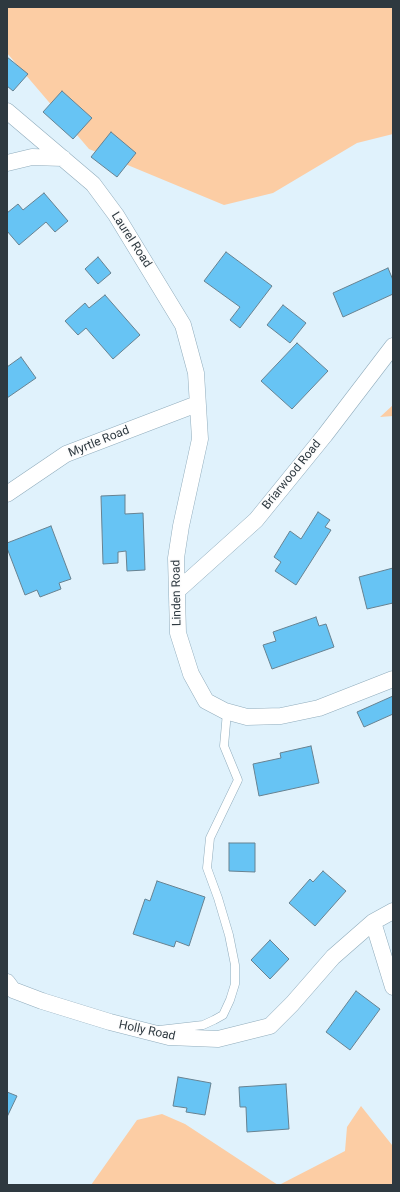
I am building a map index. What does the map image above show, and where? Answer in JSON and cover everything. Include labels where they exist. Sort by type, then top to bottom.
[{"type":"street","name":"Laurel Road","points":[[7,111],[93,184],[116,215],[183,325],[196,373],[197,404]]},
{"type":"street","points":[[7,163],[32,157],[63,158]]},
{"type":"street","name":"Briarwood Road","points":[[177,591],[256,520],[325,435],[393,346]]},
{"type":"street","name":"Myrtle Road","points":[[7,494],[66,454],[197,404]]},
{"type":"street","name":"Linden Road","points":[[197,404],[200,439],[181,526],[176,558],[178,633],[191,674],[206,701],[227,712],[247,717],[281,716],[319,708],[393,679]]},
{"type":"street","name":"Holly Road","points":[[7,982],[13,990],[42,1001],[110,1022],[170,1037],[218,1039],[270,1026],[292,1004],[333,956],[373,922],[393,911]]},
{"type":"street","points":[[373,922],[393,987]]},
{"type":"lane","points":[[146,1031],[203,1025],[214,1020],[223,1015],[235,984],[235,965],[229,935],[207,868],[210,838],[238,780],[224,746],[227,712]]},
{"type":"shaded area","points":[[7,7],[393,7],[393,134],[357,143],[273,193],[224,205],[89,149],[7,53]]},
{"type":"shaded area","points":[[393,405],[393,416],[380,417]]},
{"type":"shaded area","points":[[361,1106],[392,1145],[393,1185],[279,1185],[345,1151],[347,1127]]},
{"type":"shaded area","points":[[162,1114],[185,1124],[278,1185],[91,1185],[137,1120]]},
{"type":"building","points":[[7,57],[28,74],[13,91],[7,86]]},
{"type":"building","points":[[62,91],[92,118],[73,139],[43,112]]},
{"type":"building","points":[[111,132],[136,153],[117,177],[91,157]]},
{"type":"building","points":[[44,193],[68,221],[55,232],[46,222],[19,245],[7,231],[7,213],[18,204],[23,210]]},
{"type":"building","points":[[226,252],[272,286],[240,328],[230,320],[240,307],[204,281]]},
{"type":"building","points":[[98,257],[111,273],[98,284],[85,269]]},
{"type":"building","points":[[388,268],[393,280],[393,294],[343,317],[333,293]]},
{"type":"building","points":[[105,295],[140,335],[113,359],[86,328],[78,335],[65,321],[85,303],[89,308]]},
{"type":"building","points":[[283,305],[306,323],[290,343],[267,325]]},
{"type":"building","points":[[297,343],[328,371],[292,409],[261,381]]},
{"type":"building","points":[[21,357],[36,378],[7,398],[7,367]]},
{"type":"building","points":[[125,495],[125,514],[143,513],[145,570],[127,571],[126,551],[118,552],[118,563],[103,564],[101,496]]},
{"type":"building","points":[[318,512],[330,520],[325,527],[331,530],[296,585],[275,571],[281,562],[274,557],[290,531],[301,539]]},
{"type":"building","points":[[51,526],[71,579],[59,583],[61,589],[40,597],[37,590],[25,595],[7,548],[7,543]]},
{"type":"building","points":[[393,568],[393,603],[367,609],[359,577]]},
{"type":"building","points":[[316,617],[319,626],[326,624],[334,647],[272,669],[263,645],[276,641],[273,632]]},
{"type":"building","points":[[393,696],[393,714],[364,727],[357,712]]},
{"type":"building","points":[[311,746],[319,783],[259,796],[253,764],[281,758],[280,753]]},
{"type":"building","points":[[229,843],[255,843],[255,872],[229,871]]},
{"type":"building","points":[[323,871],[346,891],[315,926],[289,903],[310,879],[313,882]]},
{"type":"building","points":[[157,881],[205,897],[189,946],[176,941],[174,947],[133,934],[145,899],[150,901]]},
{"type":"building","points":[[270,940],[289,959],[270,979],[251,960]]},
{"type":"building","points":[[356,991],[380,1009],[350,1050],[326,1032]]},
{"type":"building","points":[[178,1077],[211,1083],[205,1115],[186,1112],[187,1108],[173,1106]]},
{"type":"building","points":[[286,1084],[289,1129],[247,1132],[246,1107],[240,1107],[239,1087]]},
{"type":"building","points":[[7,1092],[17,1096],[7,1117]]}]
